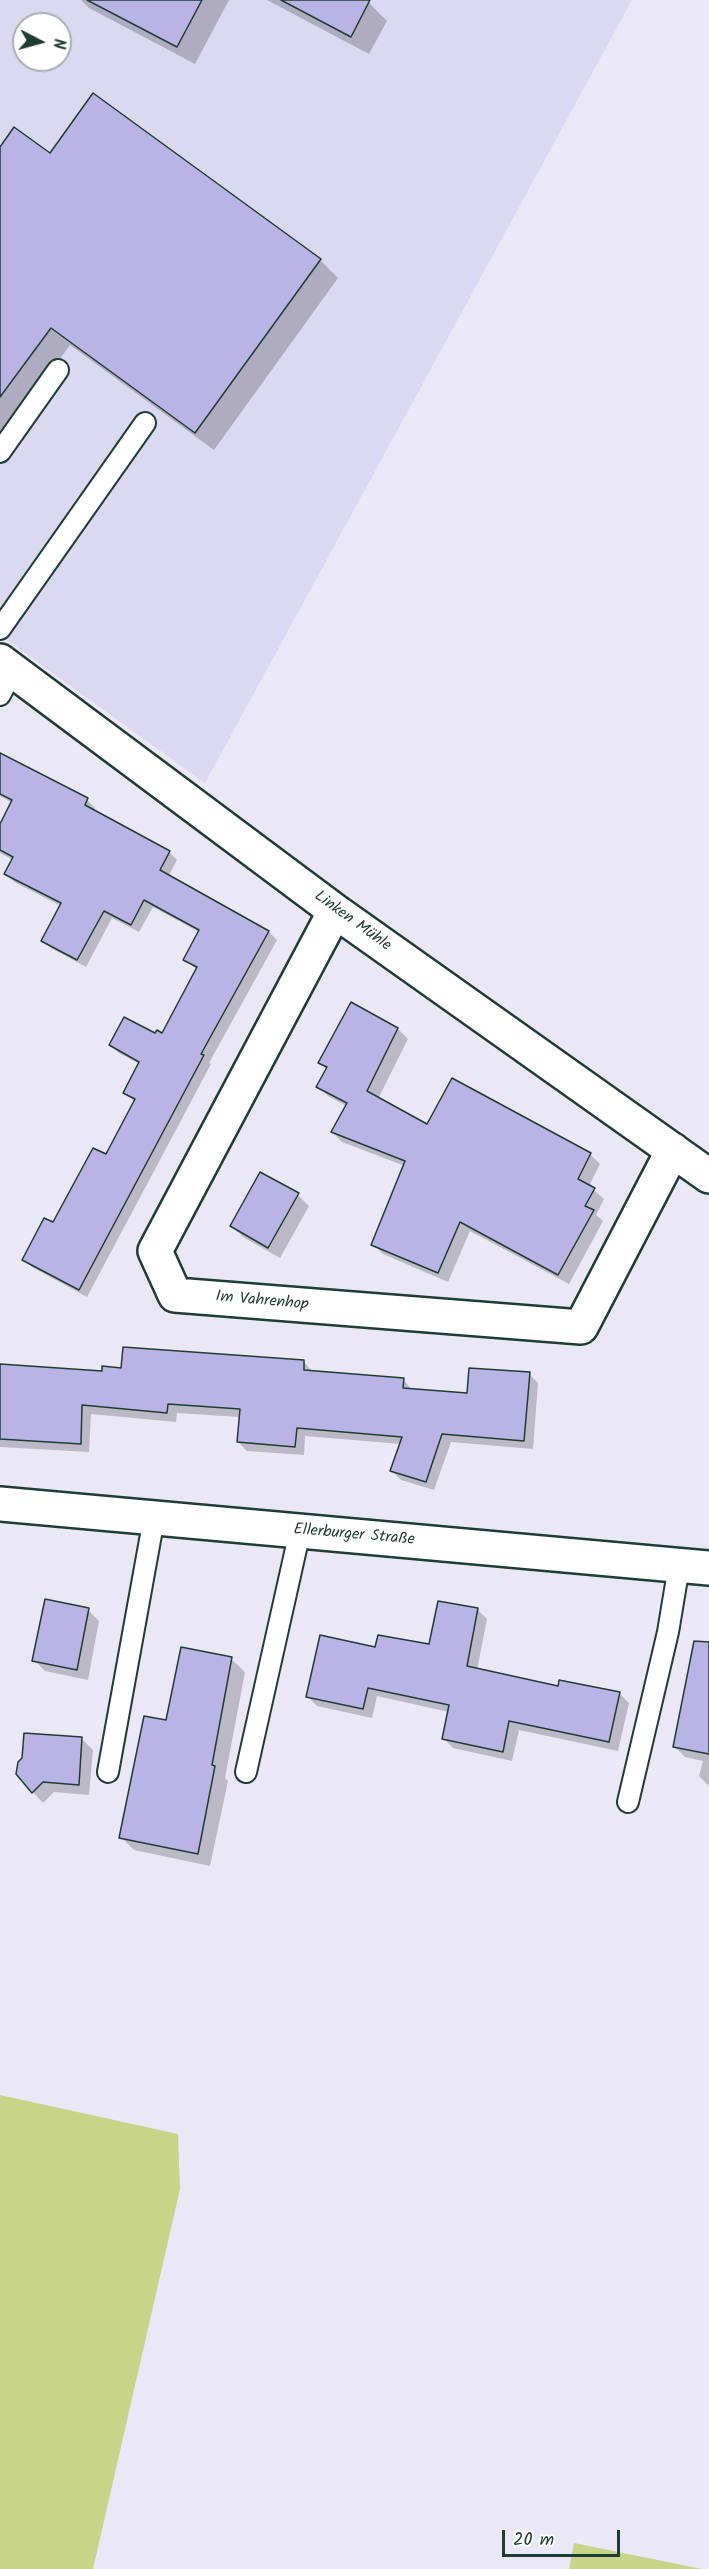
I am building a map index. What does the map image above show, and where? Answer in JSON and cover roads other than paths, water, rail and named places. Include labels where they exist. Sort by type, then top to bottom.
[{"type":"street","name":"Linken Mühle","points":[[4,675],[709,1176]]},
{"type":"street","name":"Im Vahrenhop","points":[[335,911],[155,1251],[175,1295],[580,1327],[673,1150]]},
{"type":"street","name":"Ellerburger Straße","points":[[0,1504],[694,1567]]},
{"type":"lane","points":[[0,452],[58,370]]},
{"type":"lane","points":[[0,629],[145,423]]},
{"type":"lane","points":[[108,1772],[154,1518]]},
{"type":"lane","points":[[246,1772],[300,1531]]},
{"type":"lane","points":[[628,1802],[668,1632],[694,1567]]}]
